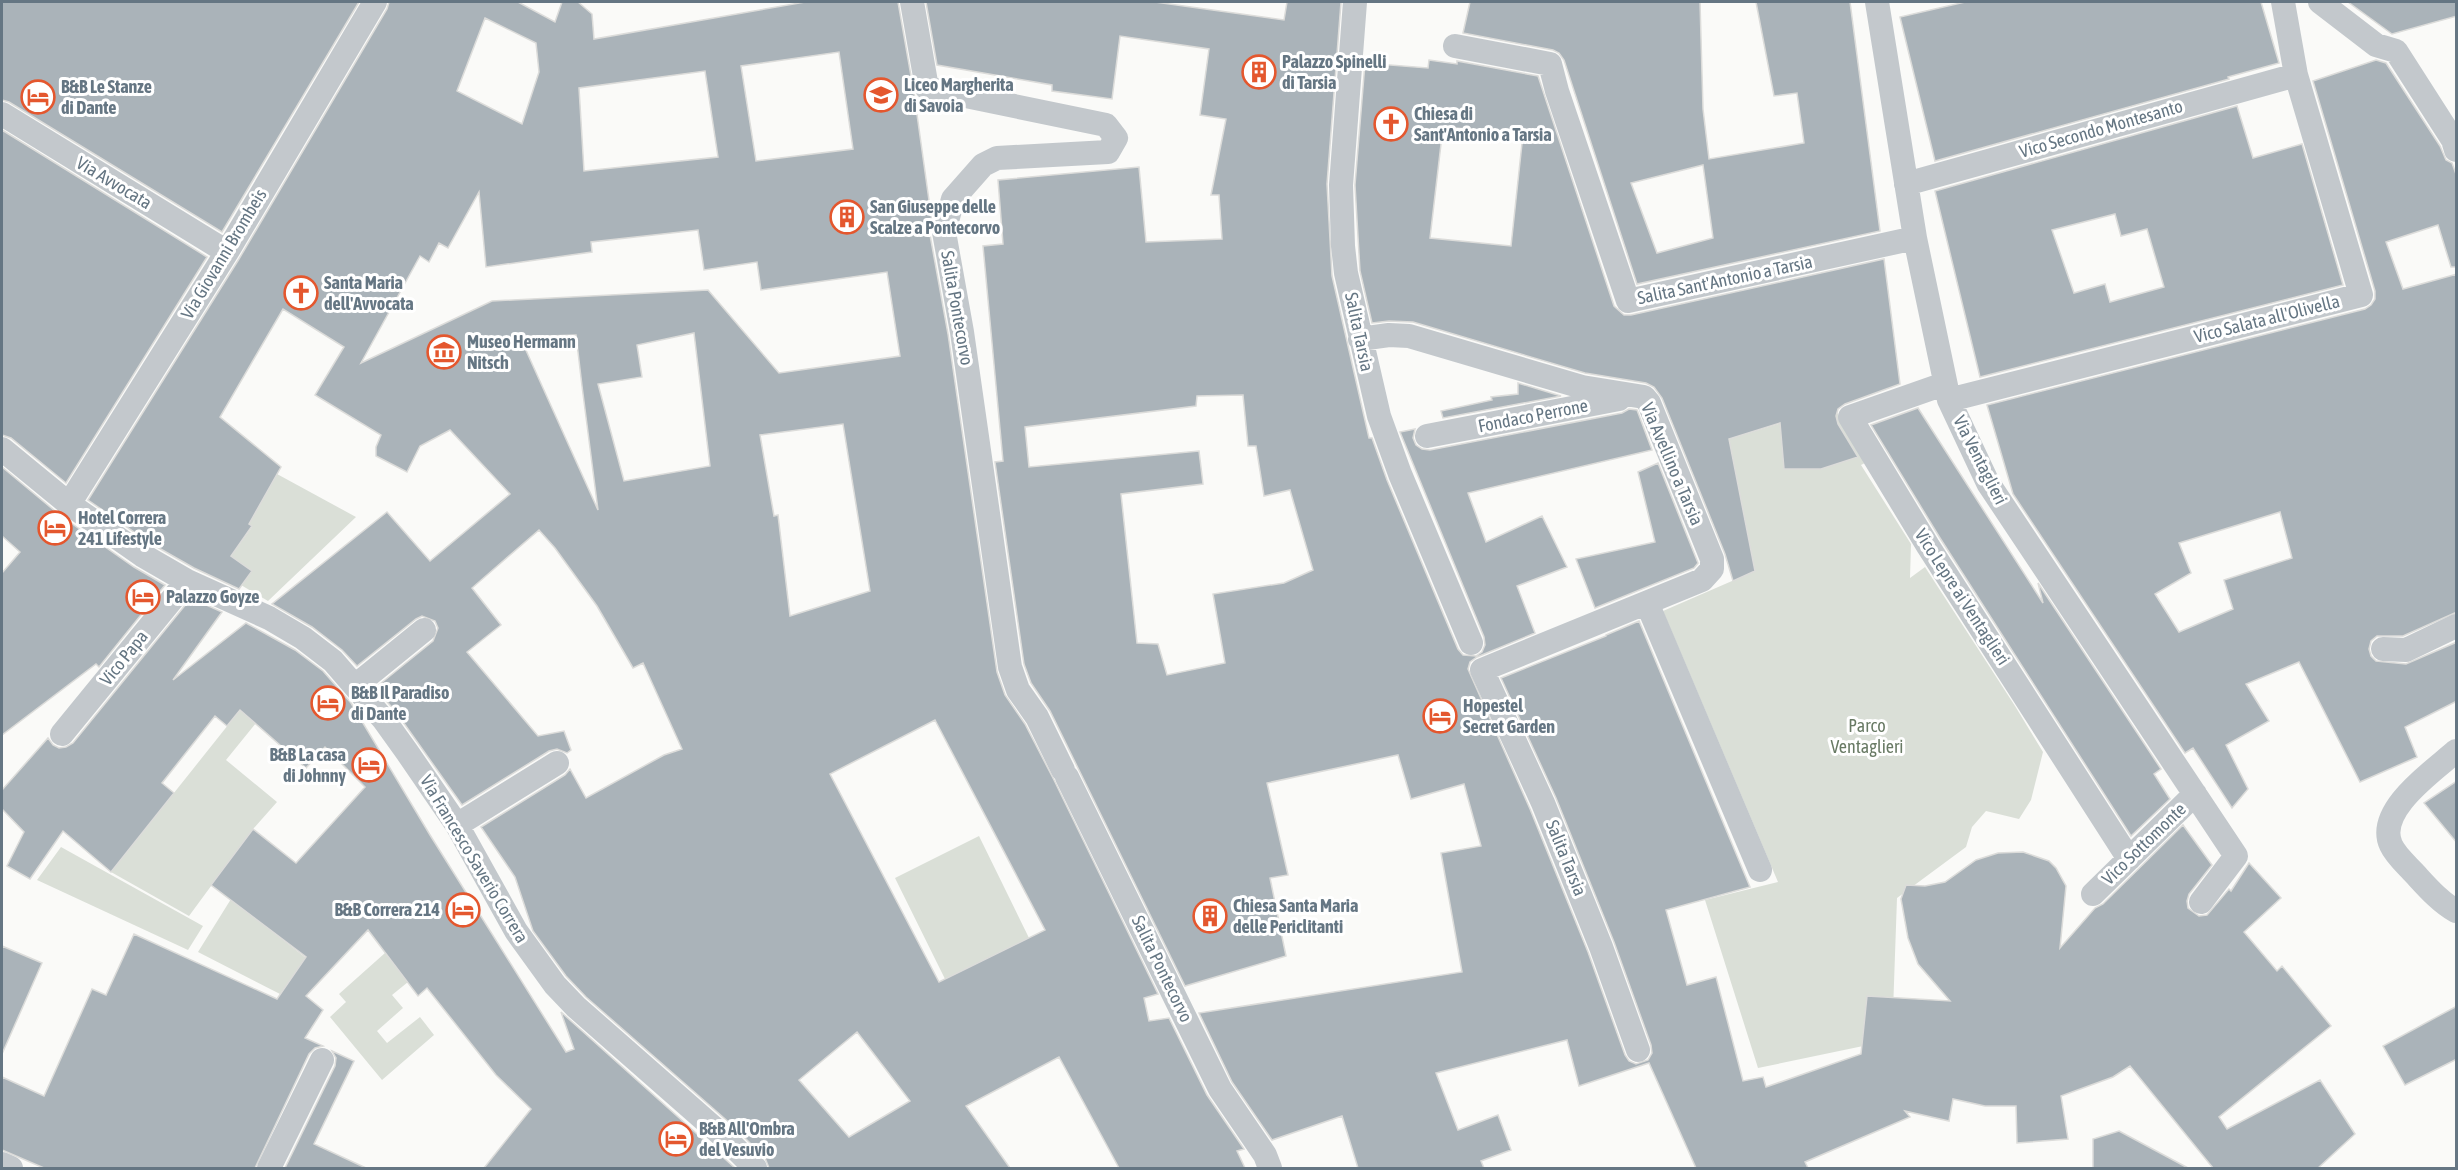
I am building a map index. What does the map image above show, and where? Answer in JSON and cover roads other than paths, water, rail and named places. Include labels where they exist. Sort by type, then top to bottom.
[{"type":"street","name":"Via Giovanni Brombeis","points":[[69,504],[227,252],[375,2]]},
{"type":"street","name":"Salita Pontecorvo","points":[[912,2],[927,88],[1106,125],[1116,138],[1107,152],[997,158],[983,165],[953,199],[944,232],[962,332],[1010,668],[1018,690],[1037,717],[1220,1089],[1268,1162]]},
{"type":"street","name":"Salita Tarsia","points":[[1355,2],[1341,210],[1346,273],[1374,400],[1407,440],[1471,644]]},
{"type":"street","name":"Via Ventaglieri","points":[[1877,2],[1915,238],[1947,392],[1988,483],[2236,856],[2201,902]]},
{"type":"street","points":[[2283,2],[2296,75]]},
{"type":"street","points":[[2320,2],[2376,45],[2396,51],[2453,140],[2457,150]]},
{"type":"street","name":"Salita Sant'Antonio a Tarsia","points":[[1455,46],[1550,64],[1557,92],[1628,301],[1915,238]]},
{"type":"street","name":"Vico Secondo Montesanto","points":[[1906,184],[2296,75]]},
{"type":"street","name":"Vico Salata all'Olivella","points":[[1947,392],[2361,295],[2296,75]]},
{"type":"street","name":"Via Avvocata","points":[[2,114],[227,252]]},
{"type":"street","name":"Via Avellino a Tarsia","points":[[1360,339],[1395,334],[1409,336],[1582,387],[1644,397],[1649,403],[1713,564],[1712,569],[1702,580],[1482,670]]},
{"type":"street","name":"Vico Lepre ai Ventaglieri","points":[[1947,392],[1850,417],[1928,546],[2129,859]]},
{"type":"street","name":"Fondaco Perrone","points":[[1407,440],[1638,395]]},
{"type":"street","name":"Via Francesco Saverio Correra","points":[[2,449],[69,504],[109,533],[187,581],[269,618],[303,638],[333,661],[390,728],[457,825],[516,931],[555,985],[576,1007],[723,1136],[755,1168]]},
{"type":"street","name":"Vico Papa","points":[[62,734],[187,581]]},
{"type":"street","points":[[1647,603],[1760,870]]},
{"type":"street","points":[[2383,649],[2406,650],[2457,626]]},
{"type":"street","points":[[356,686],[424,630]]},
{"type":"street","name":"Salita Tarsia","points":[[1482,670],[1560,843],[1638,1050]]},
{"type":"street","points":[[2457,751],[2401,802],[2392,818],[2389,835],[2391,844],[2409,867],[2445,904],[2457,911]]},
{"type":"street","points":[[457,825],[557,763]]},
{"type":"street","name":"Vico Sottomonte","points":[[2093,894],[2195,794]]},
{"type":"street","points":[[269,1168],[322,1060]]},
{"type":"street","points":[[2,1164],[11,1168]]},
{"type":"place","name":"Palazzo Spinelli di Tarsia","points":[[1259,72]]},
{"type":"place","name":"Liceo Margherita di Savoia","points":[[881,95]]},
{"type":"place","name":"B&B Le Stanze di Dante","points":[[38,97]]},
{"type":"place","name":"Chiesa di Sant'Antonio a Tarsia","points":[[1391,124]]},
{"type":"place","name":"San Giuseppe delle Scalze a Pontecorvo","points":[[847,217]]},
{"type":"place","name":"Santa Maria dell'Avvocata","points":[[301,293]]},
{"type":"place","name":"Museo Hermann Nitsch","points":[[444,352]]},
{"type":"place","name":"Hotel Correra 241 Lifestyle","points":[[55,528]]},
{"type":"place","name":"Palazzo Goyze","points":[[143,597]]},
{"type":"place","name":"B&B Il Paradiso di Dante","points":[[328,703]]},
{"type":"place","name":"Hopestel Secret Garden","points":[[1440,716]]},
{"type":"place","name":"B&B La casa di Johnny","points":[[369,765]]},
{"type":"place","name":"B&B Correra 214","points":[[463,910]]},
{"type":"place","name":"Chiesa Santa Maria delle Periclitanti","points":[[1210,916]]},
{"type":"place","name":"B&B All'Ombra del Vesuvio","points":[[676,1139]]},
{"type":"park label","name":"Parco Ventaglieri","points":[[1867,736]]}]
